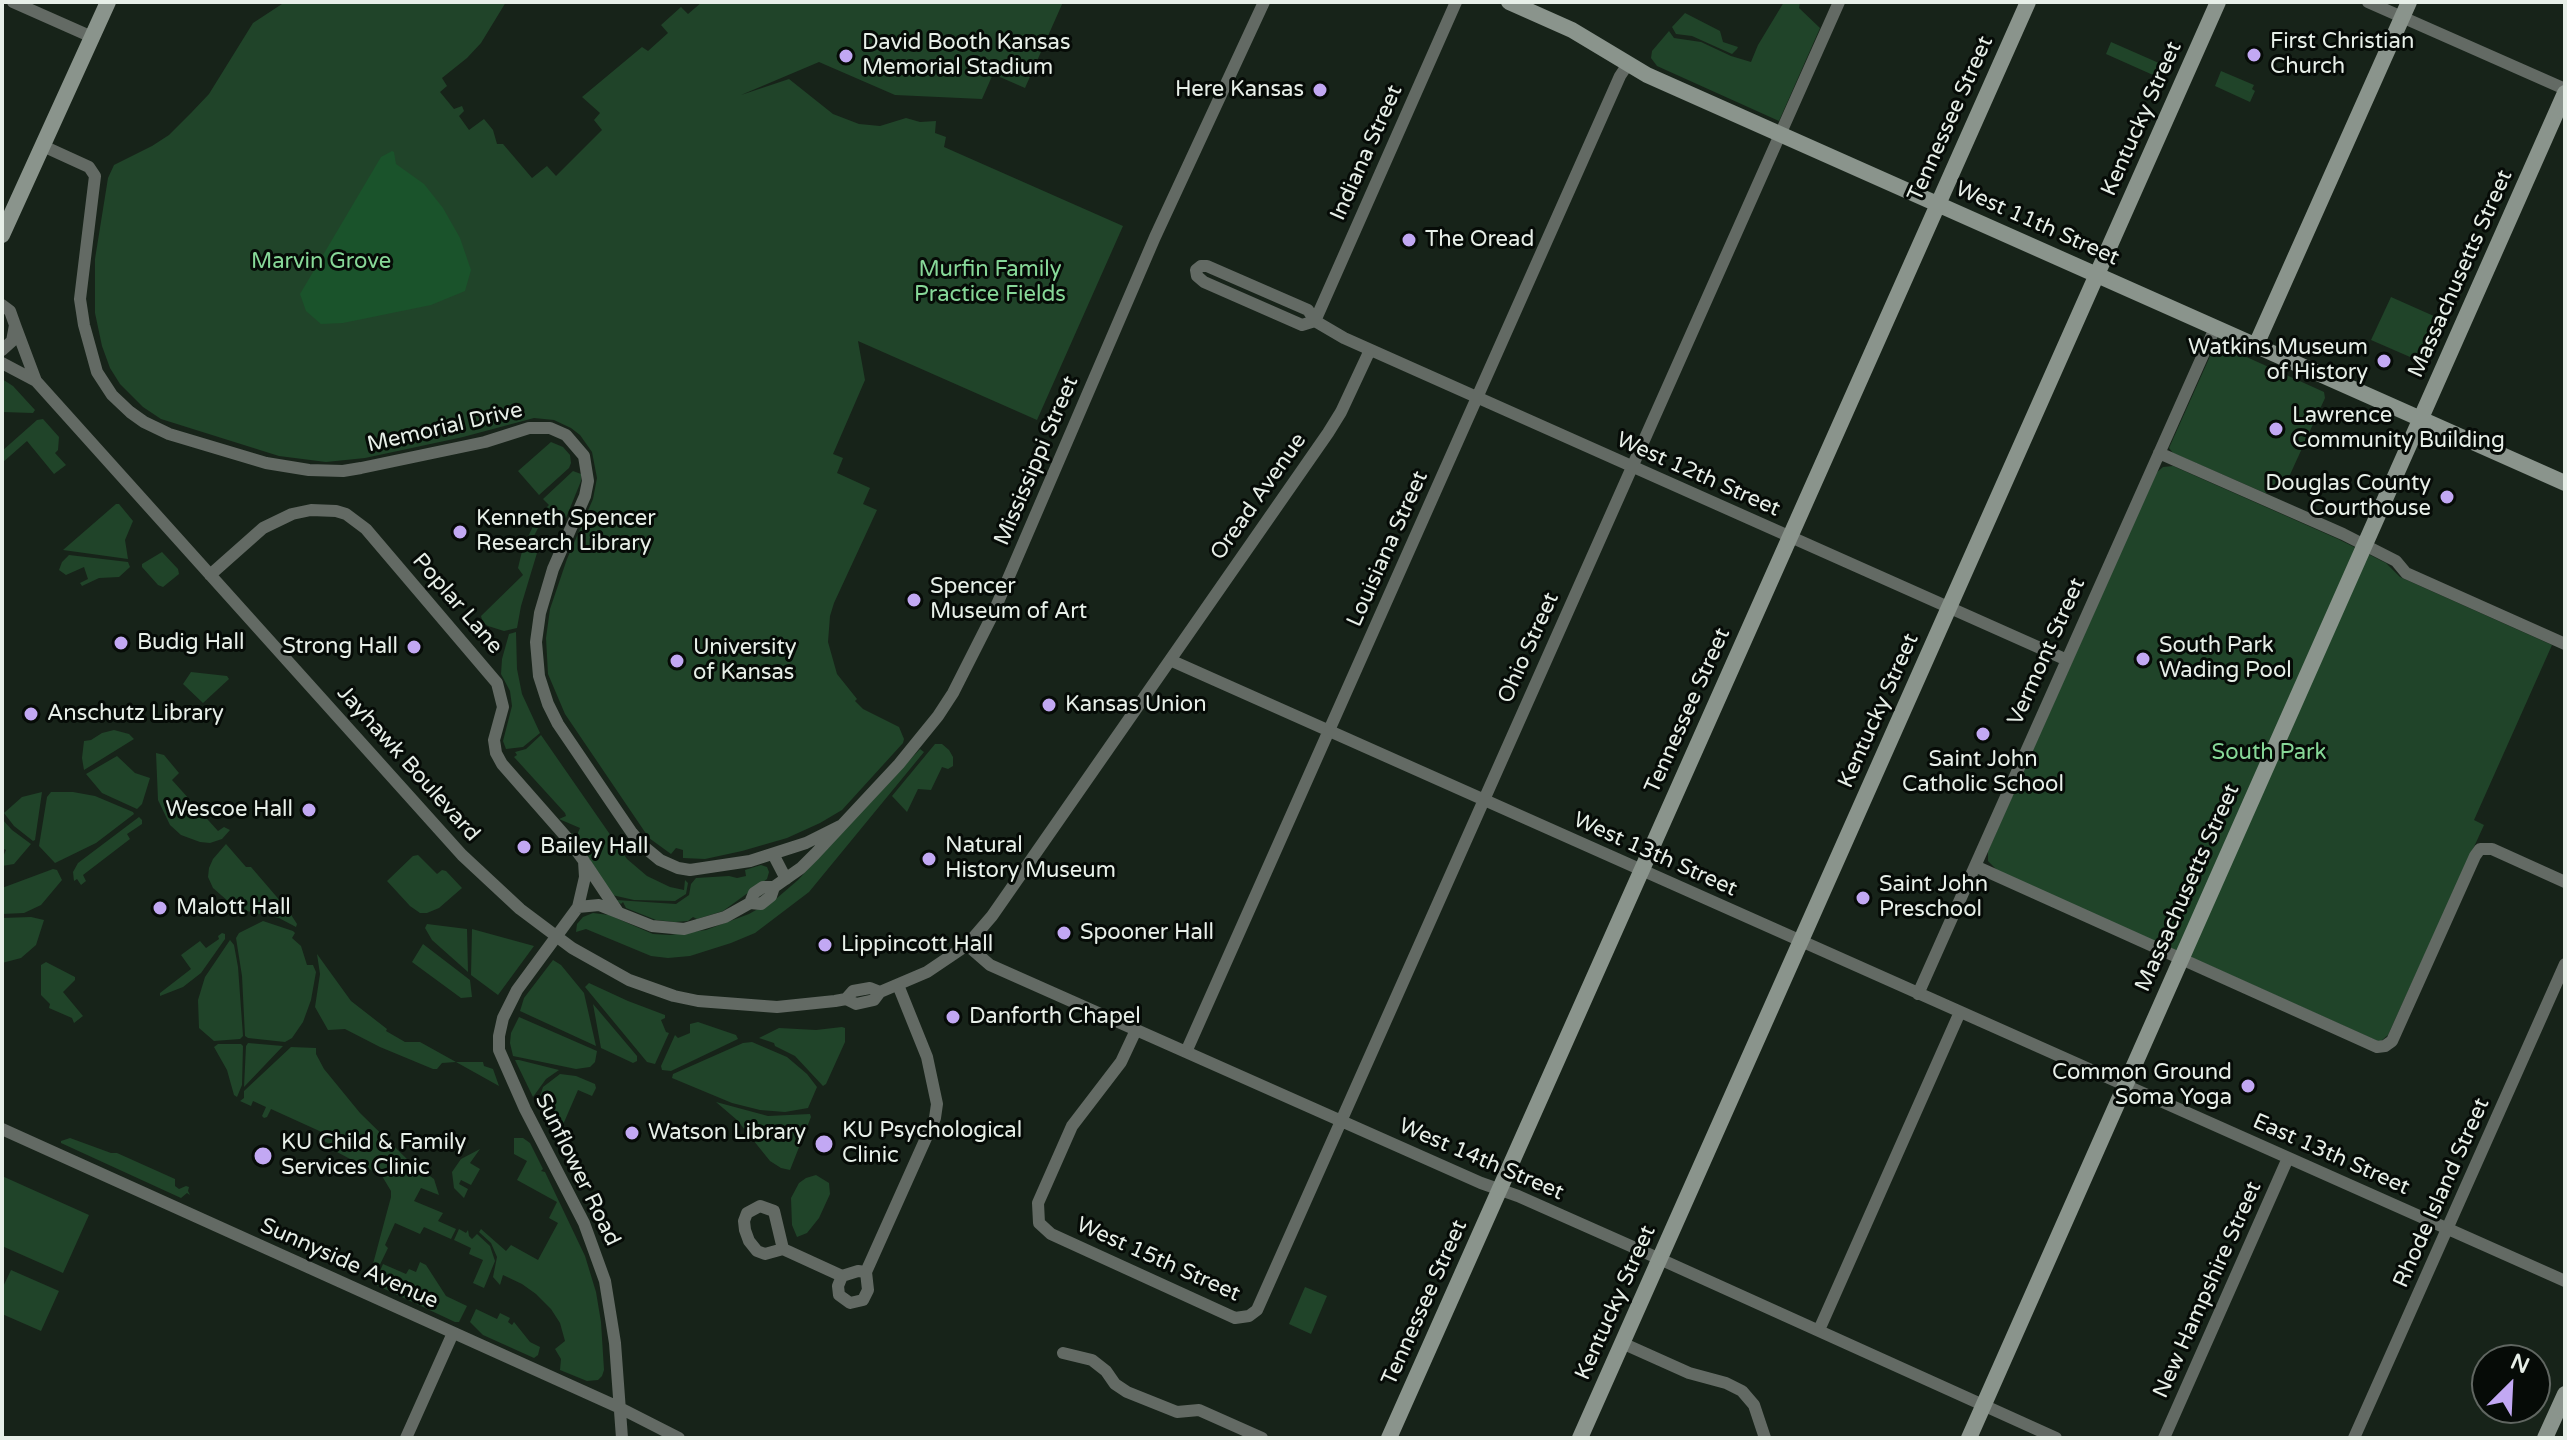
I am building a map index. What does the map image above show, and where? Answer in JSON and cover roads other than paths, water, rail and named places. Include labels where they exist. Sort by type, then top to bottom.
[{"type":"main road","points":[[2,235],[108,2]]},
{"type":"main road","name":"West 11th Street","points":[[1509,2],[1572,30],[1628,64],[1780,134],[2565,483]]},
{"type":"main road","name":"Tennessee Street","points":[[1389,1438],[2028,2]]},
{"type":"main road","name":"Kentucky Street","points":[[1580,1438],[2218,2]]},
{"type":"main road","points":[[2256,345],[2406,10]]},
{"type":"main road","name":"Massachusetts Street","points":[[1969,1438],[2565,91]]},
{"type":"main road","points":[[2545,1438],[2565,1394]]},
{"type":"street","points":[[13,2],[92,37]]},
{"type":"street","name":"Mississippi Street","points":[[578,907],[599,905],[652,926],[684,929],[725,917],[750,903],[761,904],[771,896],[774,887],[815,854],[870,797],[938,716],[977,648],[1155,237],[1264,2]]},
{"type":"street","name":"Indiana Street","points":[[1315,321],[1456,2]]},
{"type":"street","name":"Ohio Street","points":[[1257,1310],[1839,2]]},
{"type":"street","points":[[2368,2],[2406,10],[2565,91]]},
{"type":"street","name":"Louisiana Street","points":[[1186,1052],[1620,76],[1628,64]]},
{"type":"street","name":"Memorial Drive","points":[[43,146],[89,167],[94,174],[80,299],[88,347],[97,372],[112,395],[144,422],[169,434],[266,463],[309,470],[361,468],[485,442],[529,428],[550,428],[573,441],[584,456],[588,481],[585,496],[553,569],[537,627],[539,676],[558,724],[632,833],[660,860],[678,868],[707,869],[773,854],[806,843],[840,826]]},
{"type":"street","name":"West 12th Street","points":[[1315,321],[1302,325],[1204,282],[1197,276],[1196,270],[1207,266],[1279,297],[1308,310],[1315,321],[1370,350],[2067,660]]},
{"type":"street","name":"Jayhawk Boulevard","points":[[3,304],[10,311],[36,381]]},
{"type":"street","points":[[2,350],[12,341],[15,325]]},
{"type":"street","name":"Vermont Street","points":[[1918,994],[2215,328]]},
{"type":"street","name":"Oread Avenue","points":[[1170,660],[1331,428],[1370,350]]},
{"type":"street","name":"Jayhawk Boulevard","points":[[2,363],[36,381],[462,855],[520,909],[593,962],[629,980],[674,996],[698,1001],[777,1007],[846,999],[853,991],[870,988],[880,992],[898,985],[927,972],[967,945],[992,916],[1170,660]]},
{"type":"street","points":[[2159,453],[2364,545],[2396,561],[2406,573],[2565,644]]},
{"type":"street","name":"Poplar Lane","points":[[210,575],[263,528],[292,514],[311,510],[336,511],[346,514],[366,529],[494,678],[503,707],[494,740],[498,759],[567,838],[619,912]]},
{"type":"street","name":"West 13th Street","points":[[1170,660],[2124,1085]]},
{"type":"street","points":[[1975,866],[2369,1045],[2385,1046],[2392,1041],[2475,856],[2483,847],[2565,882]]},
{"type":"street","points":[[773,854],[786,879]]},
{"type":"street","points":[[555,936],[578,907],[585,877],[584,861]]},
{"type":"street","name":"Sunflower Road","points":[[555,936],[506,1008],[499,1050],[598,1257],[610,1305],[622,1438]]},
{"type":"street","name":"West 14th Street","points":[[967,945],[990,965],[1659,1259],[2056,1438]]},
{"type":"street","name":"Rhode Island Street","points":[[2354,1438],[2565,964]]},
{"type":"street","points":[[866,1272],[842,1276],[839,1295],[846,1302],[855,1304],[867,1295],[869,1284],[866,1272],[935,1118],[937,1104],[927,1057],[898,985]]},
{"type":"street","points":[[1819,1330],[1960,1012]]},
{"type":"street","name":"West 15th Street","points":[[1136,1030],[1121,1062],[1072,1126],[1038,1203],[1037,1217],[1044,1229],[1235,1318],[1249,1316],[1257,1310]]},
{"type":"street","name":"East 13th Street","points":[[2124,1085],[2565,1281]]},
{"type":"street","name":"Sunnyside Avenue","points":[[2,1129],[618,1407],[679,1438]]},
{"type":"street","name":"New Hampshire Street","points":[[2164,1438],[2288,1158]]},
{"type":"street","points":[[783,1249],[842,1276]]},
{"type":"street","points":[[406,1438],[453,1333]]},
{"type":"street","points":[[1622,1343],[1689,1373],[1726,1383],[1742,1391],[1754,1405],[1765,1438]]},
{"type":"street","points":[[1063,1353],[1092,1360],[1127,1392],[1177,1412],[1199,1410],[1262,1438]]},
{"type":"place","name":"First Christian Church","points":[[2254,55]]},
{"type":"place","name":"David Booth Kansas Memorial Stadium","points":[[846,56]]},
{"type":"place","name":"Here Kansas","points":[[1320,90]]},
{"type":"place","name":"The Oread","points":[[1409,240]]},
{"type":"place","name":"Watkins Museum of History","points":[[2384,361]]},
{"type":"place","name":"Lawrence Community Building","points":[[2276,429]]},
{"type":"place","name":"Douglas County Courthouse","points":[[2447,497]]},
{"type":"place","name":"Kenneth Spencer Research Library","points":[[460,532]]},
{"type":"place","name":"Spencer Museum of Art","points":[[914,600]]},
{"type":"place","name":"Budig Hall","points":[[121,643]]},
{"type":"place","name":"Strong Hall","points":[[414,647]]},
{"type":"place","name":"South Park Wading Pool","points":[[2143,659]]},
{"type":"place","name":"University of Kansas","points":[[677,661]]},
{"type":"place","name":"Kansas Union","points":[[1049,705]]},
{"type":"place","name":"Anschutz Library","points":[[31,714]]},
{"type":"place","name":"Saint John Catholic School","points":[[1983,734]]},
{"type":"place","name":"Wescoe Hall","points":[[309,810]]},
{"type":"place","name":"Bailey Hall","points":[[524,847]]},
{"type":"place","name":"Natural History Museum","points":[[929,859]]},
{"type":"place","name":"Saint John Preschool","points":[[1863,898]]},
{"type":"place","name":"Malott Hall","points":[[160,908]]},
{"type":"place","name":"Spooner Hall","points":[[1064,933]]},
{"type":"place","name":"Lippincott Hall","points":[[825,945]]},
{"type":"place","name":"Danforth Chapel","points":[[953,1017]]},
{"type":"place","name":"Common Ground Soma Yoga","points":[[2248,1086]]},
{"type":"place","name":"Watson Library","points":[[632,1133]]},
{"type":"place","name":"KU Psychological Clinic","points":[[824,1144]]},
{"type":"place","name":"KU Child & Family Services Clinic","points":[[263,1156]]},
{"type":"park label","name":"Marvin Grove","points":[[321,262]]},
{"type":"park label","name":"Murfin Family Practice Fields","points":[[990,282]]},
{"type":"park label","name":"South Park","points":[[2269,753]]}]
